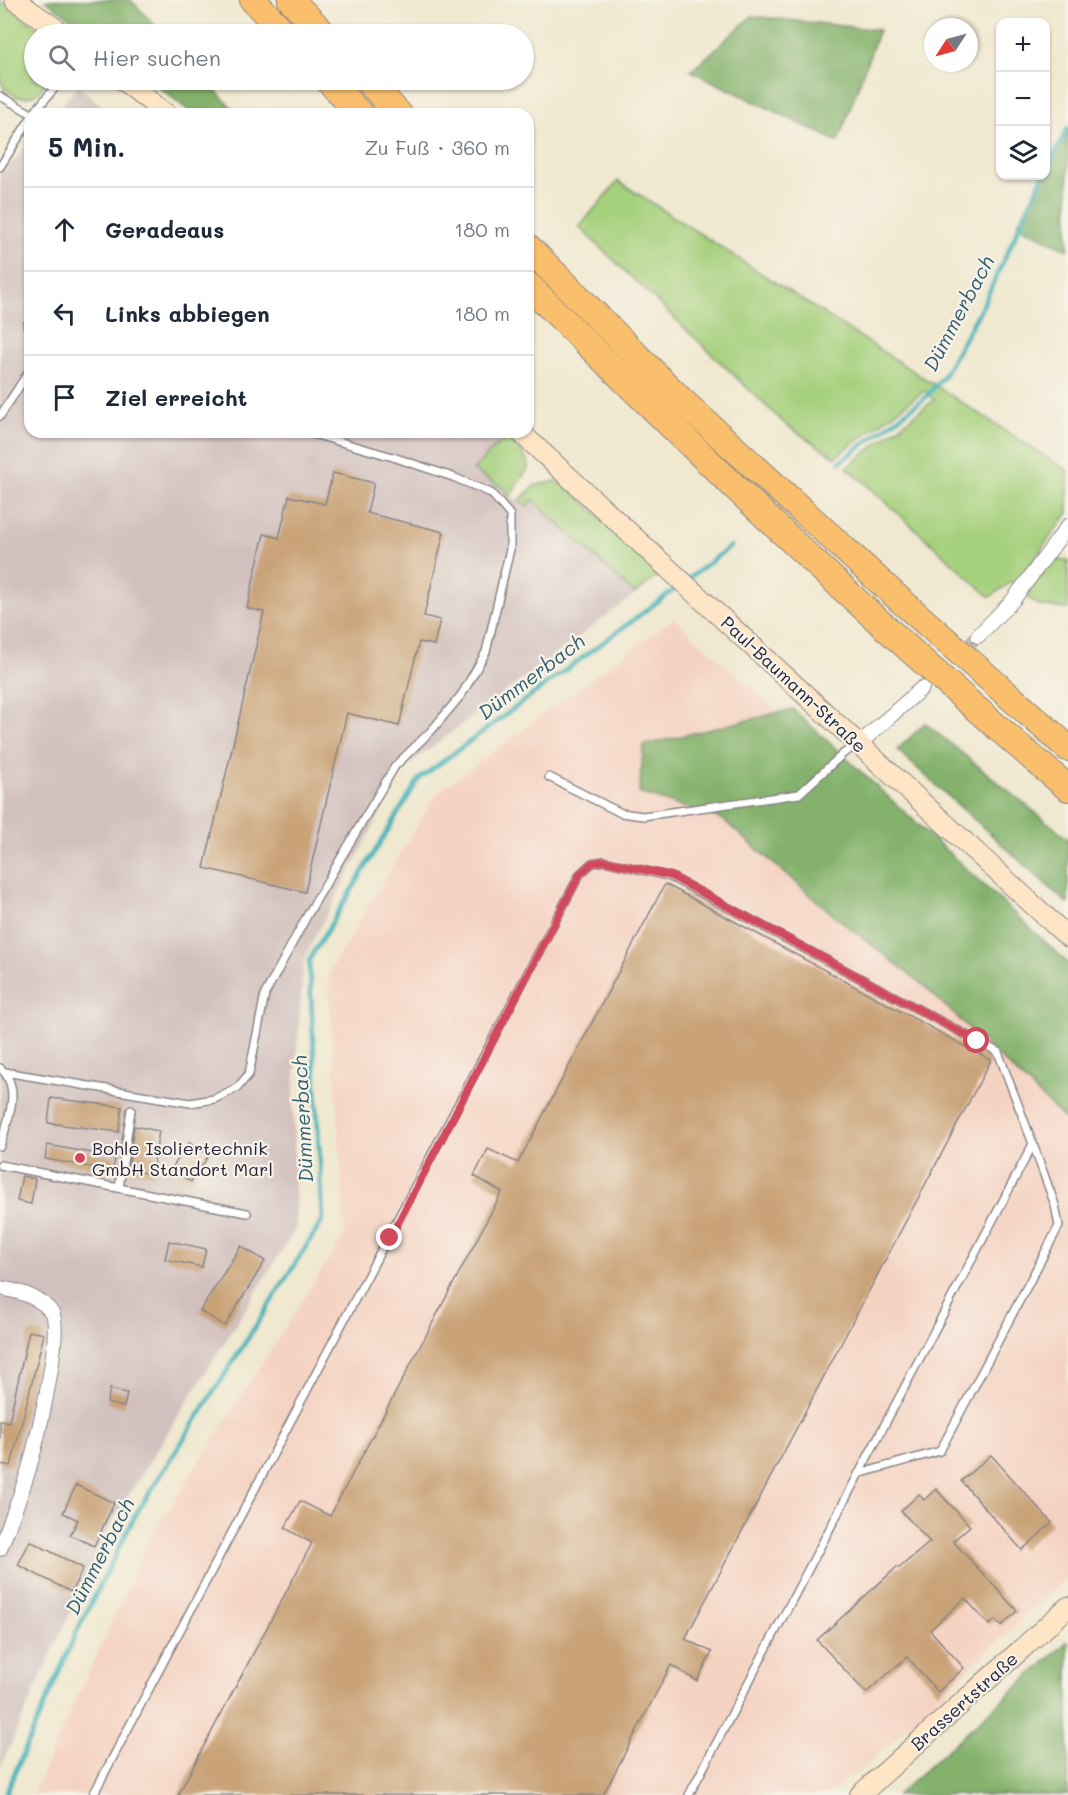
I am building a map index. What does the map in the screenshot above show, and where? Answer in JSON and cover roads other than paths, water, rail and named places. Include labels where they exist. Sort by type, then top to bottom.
[{"type":"highway","points":[[253,0],[276,24]]},
{"type":"highway","points":[[291,0],[314,24]]},
{"type":"highway","points":[[337,90],[354,108]]},
{"type":"highway","points":[[376,90],[393,108]]},
{"type":"highway","points":[[534,253],[680,399],[890,591],[1068,748]]},
{"type":"highway","points":[[534,291],[775,526],[1000,731],[1068,788]]},
{"type":"main road","points":[[15,0],[49,24]]},
{"type":"main road","points":[[136,90],[158,108]]},
{"type":"main road","name":"Paul-Baumann-Straße","points":[[527,438],[1068,937]]},
{"type":"main road","name":"Brassertstraße","points":[[860,1795],[1068,1607]]},
{"type":"street","points":[[978,636],[1013,600],[1068,526]]},
{"type":"street","points":[[859,744],[922,688]]},
{"type":"street","points":[[0,1288],[41,1301],[54,1315],[56,1328],[45,1403],[27,1476],[0,1549]]},
{"type":"lane","points":[[38,108],[53,90]]},
{"type":"lane","points":[[0,96],[24,109]]},
{"type":"lane","points":[[0,167],[24,129]]},
{"type":"lane","points":[[0,416],[24,379]]},
{"type":"lane","points":[[3,1070],[190,1103],[214,1099],[237,1088],[249,1074],[265,994],[308,914],[395,766],[432,730],[462,694],[486,652],[510,549],[510,515],[491,493],[393,456],[328,438]]},
{"type":"lane","points":[[549,777],[621,813],[643,816],[799,794],[844,753],[859,744]]},
{"type":"lane","points":[[93,1795],[460,1107],[580,874],[592,863],[604,861],[671,876],[998,1052],[1055,1205],[1059,1226],[940,1451],[858,1474]]},
{"type":"lane","points":[[0,1146],[13,1094],[3,1070]]},
{"type":"lane","points":[[119,1188],[131,1110]]},
{"type":"lane","points":[[689,1795],[1033,1144]]},
{"type":"lane","points":[[0,1165],[247,1213]]},
{"type":"waterway","name":"Dümmerbach","points":[[1050,163],[1068,128]]},
{"type":"waterway","name":"Dümmerbach","points":[[840,462],[926,397],[943,377],[983,305],[1041,180]]},
{"type":"waterway","name":"Dümmerbach","points":[[688,579],[731,546]]},
{"type":"waterway","name":"Dümmerbach","points":[[5,1795],[76,1633],[136,1514],[323,1220],[309,960],[419,779],[679,586]]},
{"type":"tunnel","points":[[934,676],[978,636]]},
{"type":"place","name":"Bohle Isoliertechnik GmbH Standort Marl","points":[[80,1158]]}]
